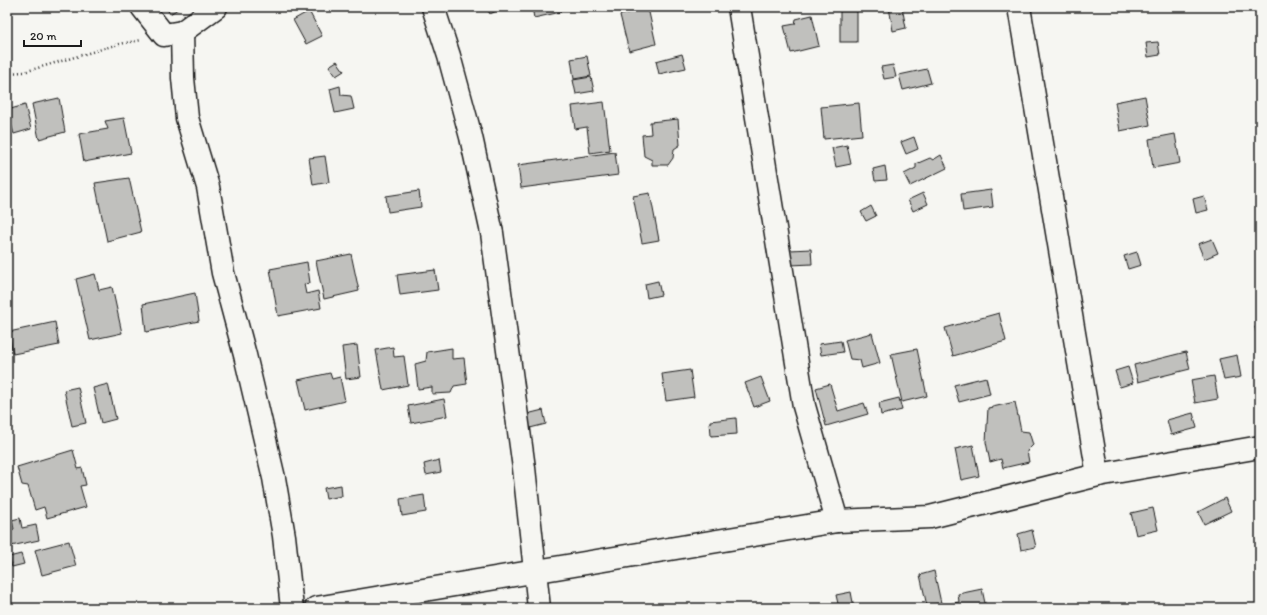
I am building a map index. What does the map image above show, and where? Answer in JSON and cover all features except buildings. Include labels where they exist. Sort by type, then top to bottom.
[{"type":"street","points":[[142,7],[173,34],[183,78],[187,118],[208,187],[223,273],[245,355],[274,478],[284,536],[292,608]]},
{"type":"street","points":[[173,34],[216,7]]},
{"type":"street","points":[[433,7],[449,56],[469,130],[492,233],[524,468],[539,608]]},
{"type":"street","points":[[739,7],[804,406],[837,521]]},
{"type":"street","points":[[1019,7],[1098,475]]},
{"type":"street","points":[[316,608],[837,521],[930,517],[1098,475],[1260,447]]},
{"type":"path","points":[[7,73],[24,72],[119,44],[173,34]]}]
